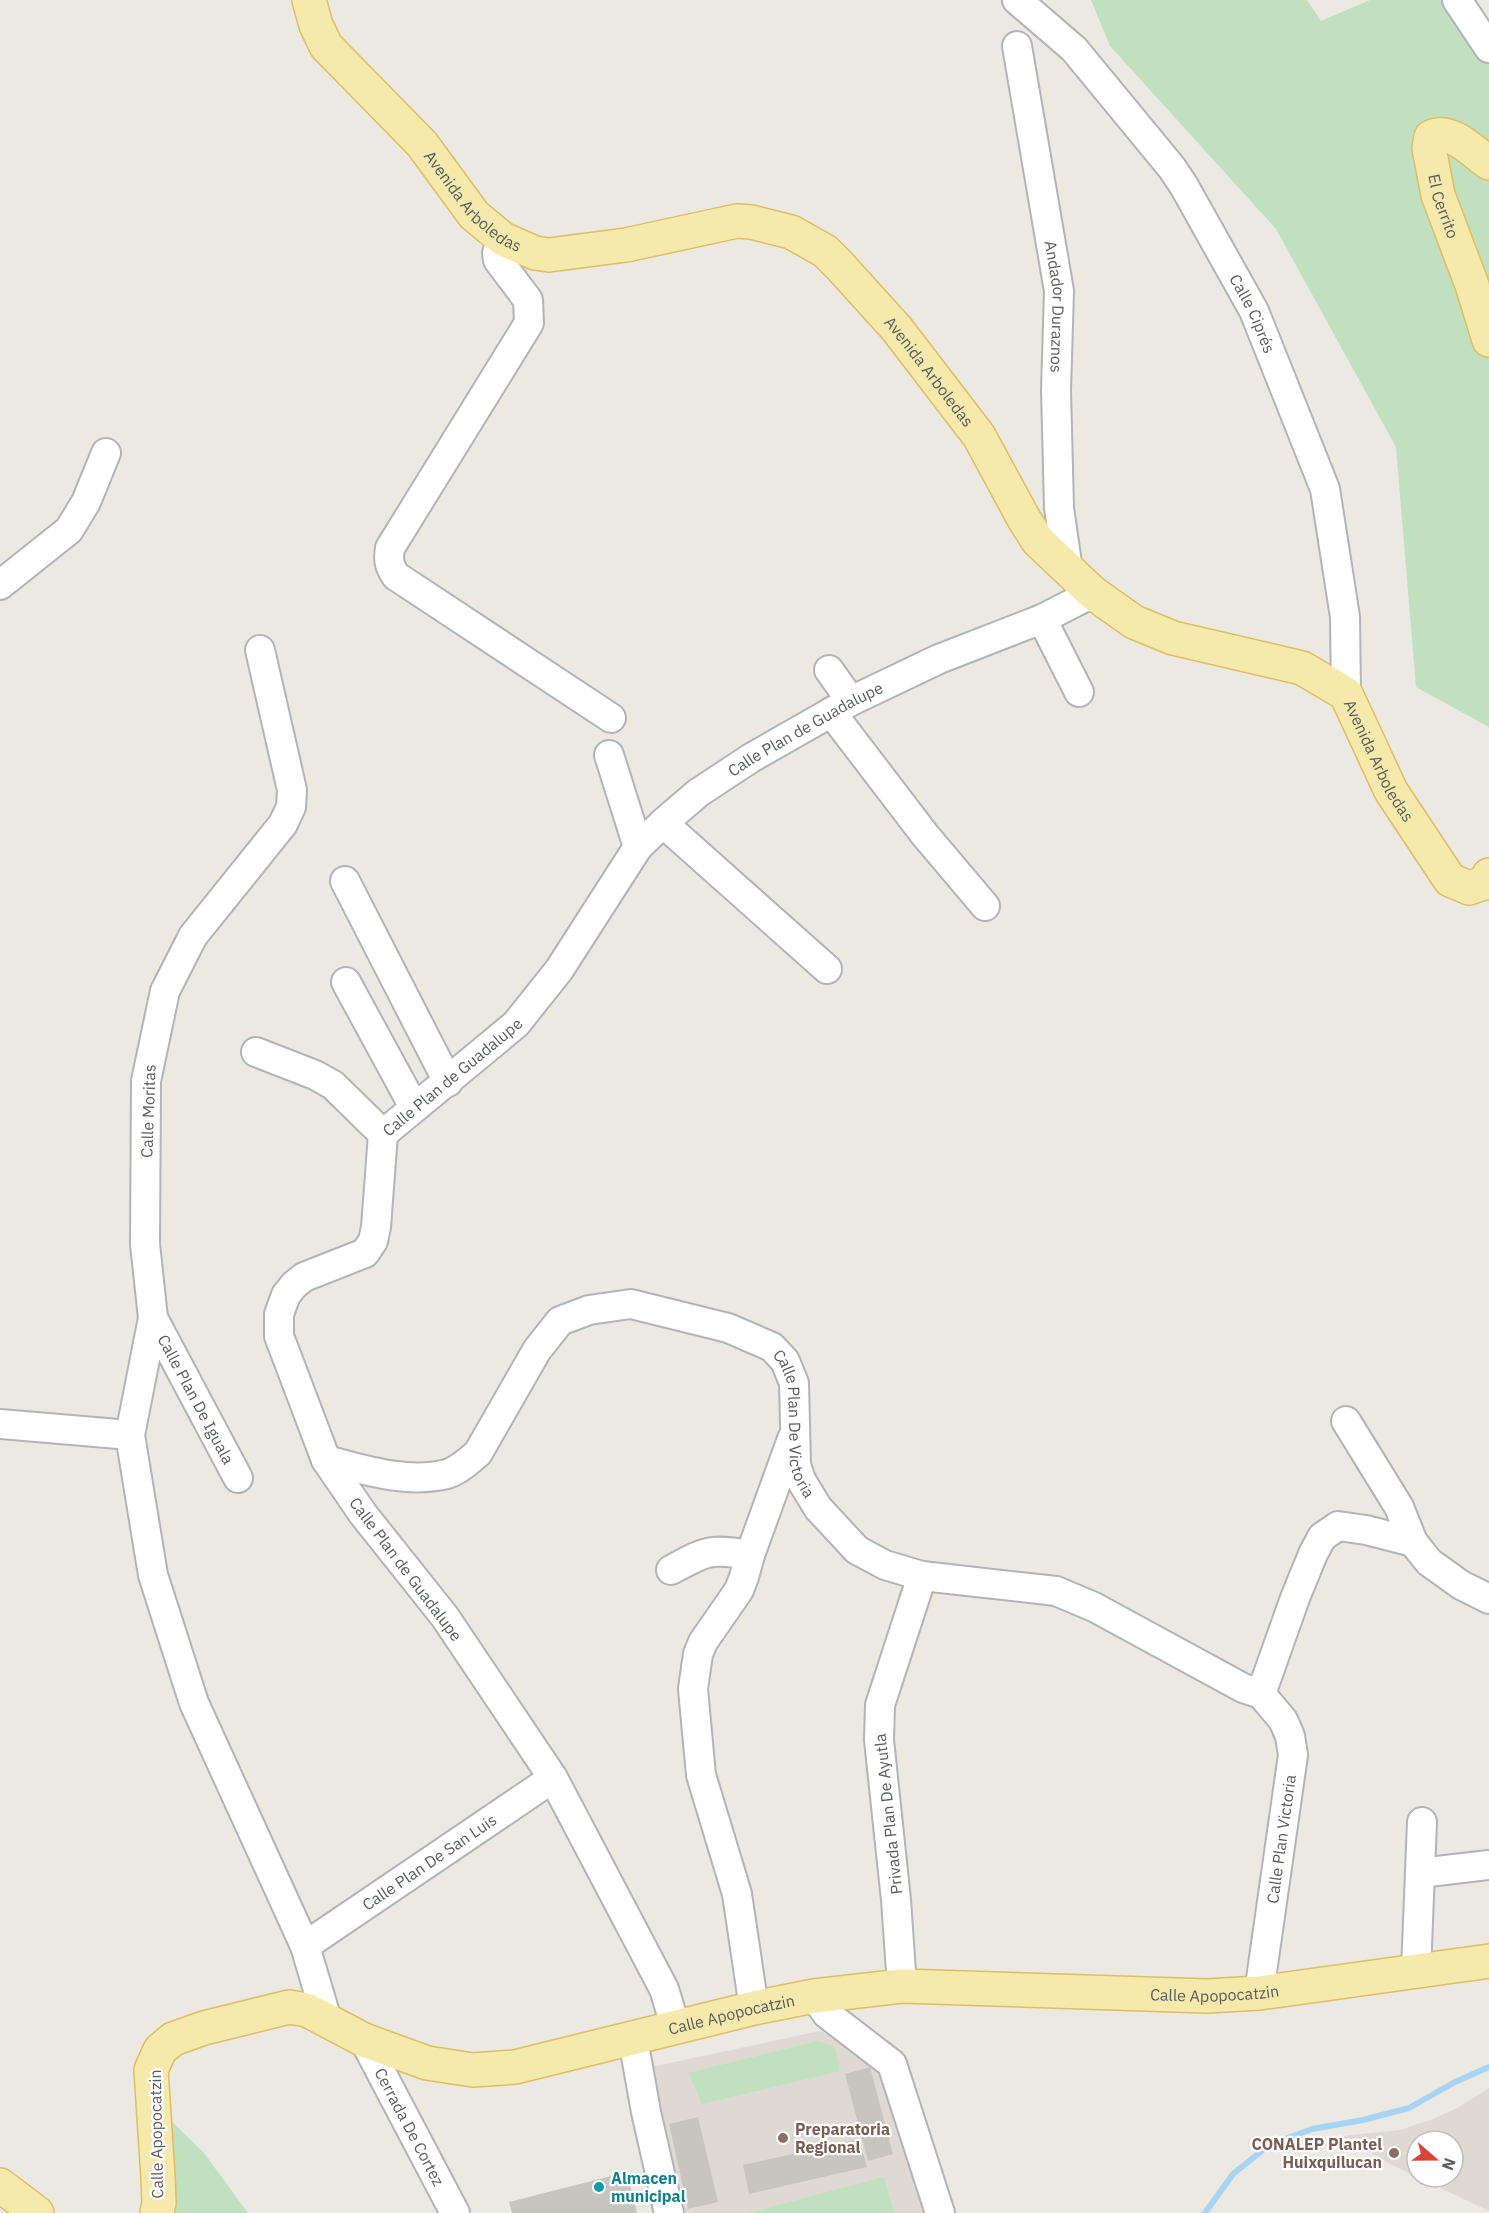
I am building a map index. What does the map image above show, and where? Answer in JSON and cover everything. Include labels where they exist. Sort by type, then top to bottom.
[{"type":"main road","name":"Avenida Arboledas","points":[[309,0],[316,25],[326,46],[422,144],[474,215],[503,239],[535,253],[549,255],[626,245],[737,221],[751,222],[791,232],[825,251],[897,329],[951,397],[980,436],[1038,541],[1068,570],[1093,593],[1134,622],[1173,638],[1302,668],[1346,694],[1391,791],[1450,880],[1469,888],[1487,887]]},
{"type":"main road","name":"El Cerrito","points":[[1489,163],[1454,137],[1443,133],[1431,136],[1429,148],[1438,195],[1472,285],[1489,340]]},
{"type":"main road","name":"Calle Apopocatzin","points":[[157,2213],[158,2177],[151,2070],[160,2050],[173,2039],[204,2028],[289,2007],[307,2010],[364,2040],[427,2063],[473,2070],[515,2067],[754,2008],[814,1996],[902,1986],[1207,1996],[1259,1993],[1489,1961]]},
{"type":"main road","points":[[0,2185],[37,2213]]},
{"type":"street","name":"Calle Ciprés","points":[[1017,0],[1074,49],[1172,168],[1254,311],[1324,489],[1345,617],[1346,694]]},
{"type":"street","points":[[1457,0],[1489,48]]},
{"type":"street","name":"Andador Duraznos","points":[[1017,46],[1059,291],[1056,390],[1059,500],[1068,570]]},
{"type":"street","points":[[503,239],[497,253],[498,260],[528,300],[529,323],[390,548],[388,558],[390,568],[396,576],[611,718]]},
{"type":"street","points":[[0,585],[69,530],[86,502],[106,453]]},
{"type":"street","name":"Calle Plan de Guadalupe","points":[[676,2028],[664,1989],[553,1778],[445,1617],[363,1514],[326,1460],[279,1336],[279,1314],[286,1295],[304,1277],[365,1253],[376,1227],[383,1134],[516,1024],[559,970],[638,847],[663,823],[698,794],[751,758],[841,706],[939,659],[1042,619],[1093,593]]},
{"type":"street","points":[[1042,619],[1079,692]]},
{"type":"street","name":"Calle Moritas","points":[[130,1435],[153,1318],[145,1244],[146,1081],[165,992],[193,936],[283,824],[291,807],[292,790],[260,650]]},
{"type":"street","points":[[829,670],[841,706],[925,835],[985,906]]},
{"type":"street","points":[[609,755],[638,847]]},
{"type":"street","points":[[663,823],[827,969]]},
{"type":"street","points":[[345,881],[448,1082]]},
{"type":"street","points":[[346,982],[414,1107]]},
{"type":"street","points":[[256,1052],[315,1075],[333,1085],[383,1134]]},
{"type":"street","name":"Calle Plan De Victoria","points":[[326,1460],[380,1474],[416,1478],[448,1473],[465,1464],[478,1453],[537,1350],[560,1321],[589,1310],[631,1304],[728,1328],[772,1347],[785,1362],[794,1383],[796,1465],[801,1480],[818,1509],[856,1550],[885,1565],[922,1576],[1056,1591],[1094,1607],[1243,1688],[1262,1694]]},
{"type":"street","name":"Calle Plan De Iguala","points":[[153,1318],[238,1478]]},
{"type":"street","points":[[1346,1421],[1398,1507],[1413,1542],[1430,1562],[1445,1574],[1489,1599]]},
{"type":"street","points":[[0,1424],[130,1435],[153,1575],[195,1703],[305,1946],[327,2020]]},
{"type":"street","points":[[754,2008],[737,1894],[701,1775],[693,1689],[698,1654],[703,1642],[739,1590],[795,1432]]},
{"type":"street","points":[[1262,1694],[1295,1598],[1322,1537],[1338,1526],[1366,1530],[1413,1542]]},
{"type":"street","points":[[671,1570],[706,1552],[724,1551],[750,1555]]},
{"type":"street","name":"Privada Plan De Ayutla","points":[[902,1986],[896,1900],[879,1740],[880,1706],[922,1576]]},
{"type":"street","name":"Calle Plan Victoria","points":[[1259,1993],[1293,1755],[1290,1736],[1283,1720],[1262,1694]]},
{"type":"street","name":"Calle Plan De San Luis","points":[[305,1946],[553,1778]]},
{"type":"street","points":[[1416,1971],[1422,1822]]},
{"type":"street","points":[[1420,1873],[1489,1865]]},
{"type":"street","points":[[814,1996],[827,2014],[892,2064],[940,2213]]},
{"type":"street","points":[[633,2039],[646,2112],[669,2213]]},
{"type":"street","name":"Cerrada De Cortez","points":[[364,2040],[455,2213]]},
{"type":"shaded area","name":"Preparatoria Regional","points":[[820,2031],[859,2048],[882,2067],[926,2213],[676,2213],[651,2067]]},
{"type":"shaded area","name":"CONALEP Plantel Huixquilucan","points":[[1489,2088],[1489,2211],[1442,2189],[1465,2189],[1465,2129],[1405,2129],[1405,2171],[1342,2136],[1400,2130],[1459,2107]]},
{"type":"green space","points":[[1091,0],[1307,0],[1321,21],[1370,0],[1450,0],[1489,64],[1489,727],[1416,687],[1396,447],[1276,229],[1110,46]]},
{"type":"green space","points":[[818,2041],[835,2047],[840,2071],[702,2104],[688,2073]]},
{"type":"green space","points":[[167,2117],[204,2153],[248,2213],[173,2213]]},
{"type":"green space","points":[[884,2177],[894,2213],[748,2213]]},
{"type":"building","points":[[870,2067],[893,2154],[868,2161],[845,2074]]},
{"type":"building","points":[[698,2117],[718,2202],[688,2209],[669,2124]]},
{"type":"building","points":[[859,2139],[867,2167],[749,2194],[743,2165]]},
{"type":"building","name":"Almacen municipal","points":[[627,2172],[637,2213],[512,2213],[509,2202]]},
{"type":"waterway","points":[[1205,2213],[1233,2174],[1269,2145],[1312,2129],[1363,2120],[1409,2108],[1455,2082],[1489,2067]]},
{"type":"place","name":"Preparatoria Regional","points":[[783,2138]]},
{"type":"place","name":"CONALEP Plantel Huixquilucan","points":[[1394,2153]]},
{"type":"place","name":"Almacen municipal","points":[[599,2187]]}]
